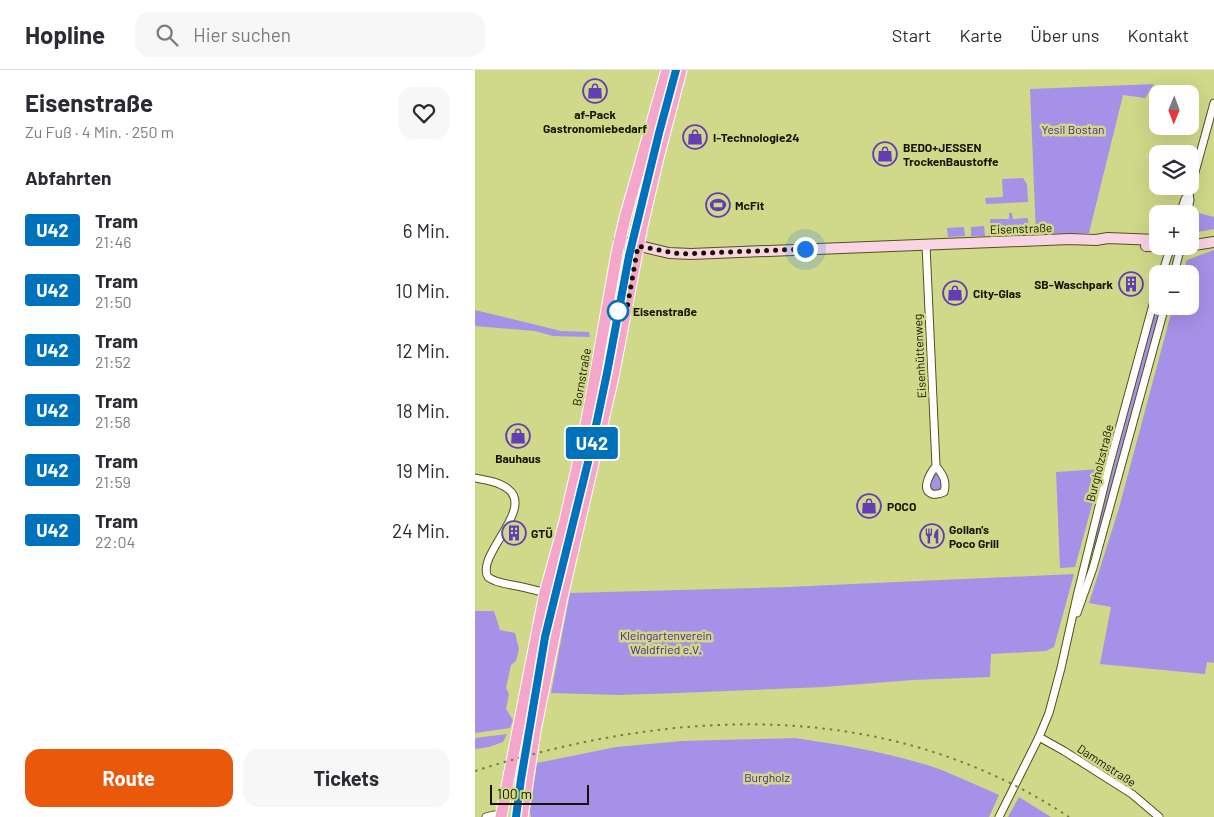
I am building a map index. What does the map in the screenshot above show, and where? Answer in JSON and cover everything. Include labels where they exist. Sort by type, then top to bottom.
[{"type":"main road","name":"Bornstraße","points":[[501,816],[545,593],[565,522],[581,451],[619,241],[667,70]]},
{"type":"main road","points":[[522,817],[532,744],[562,597],[607,404],[638,246],[681,70]]},
{"type":"street","points":[[1199,158],[1214,104]]},
{"type":"street","points":[[1199,238],[1214,235]]},
{"type":"street","name":"Eisenstraße","points":[[1096,240],[1108,238],[1149,240]]},
{"type":"street","name":"Eisenstraße","points":[[619,241],[669,253],[691,254],[1070,239],[1149,246]]},
{"type":"street","name":"Eisenstraße","points":[[1199,244],[1214,242]]},
{"type":"street","name":"Eisenhüttenweg","points":[[926,245],[935,466]]},
{"type":"street","name":"Burgholzstraße","points":[[999,817],[1039,737],[1051,706],[1080,597],[1119,426],[1150,315]]},
{"type":"street","name":"Burgholzstraße","points":[[1080,597],[1102,535],[1163,315]]},
{"type":"street","points":[[475,478],[500,484],[509,489],[513,499],[509,515],[483,557],[482,566],[485,574],[492,579],[562,597]]},
{"type":"street","name":"Dammstraße","points":[[1039,737],[1132,794],[1159,817]]},
{"type":"street","points":[[486,817],[501,816]]},
{"type":"green space","name":"Yesil Bostan","points":[[1154,84],[1149,85],[1149,92],[1145,98],[1123,95],[1089,233],[1036,234],[1030,89]]},
{"type":"green space","points":[[1023,178],[1027,184],[1028,202],[986,204],[985,198],[1003,197],[1002,179]]},
{"type":"green space","points":[[1009,213],[1012,213],[1013,219],[1028,218],[1029,234],[990,235],[990,219],[1009,219]]},
{"type":"green space","points":[[1199,213],[1214,217],[1214,229],[1199,232]]},
{"type":"green space","points":[[984,226],[985,236],[971,236],[971,227]]},
{"type":"green space","points":[[964,227],[965,236],[948,237],[947,228]]},
{"type":"green space","points":[[1214,250],[1214,663],[1207,662],[1205,674],[1100,664],[1111,607],[1089,603],[1119,508],[1171,315],[1199,315],[1199,265],[1185,265],[1187,260]]},
{"type":"green space","points":[[475,310],[561,331],[589,332],[590,337],[553,336],[535,331],[475,326]]},
{"type":"green space","points":[[1154,315],[1160,315],[1096,548],[1092,547]]},
{"type":"green space","points":[[1102,469],[1075,567],[1060,568],[1056,472]]},
{"type":"green space","points":[[936,473],[942,484],[940,489],[936,491],[930,485]]},
{"type":"green space","name":"Kleingartenverein Waldfried e.V.","points":[[1074,574],[1054,647],[1046,651],[991,654],[990,677],[679,693],[618,695],[551,693],[570,593],[787,587]]},
{"type":"green space","points":[[475,611],[494,611],[500,630],[515,633],[519,649],[516,661],[511,665],[506,688],[509,694],[506,709],[513,720],[510,728],[475,733]]},
{"type":"green space","points":[[507,734],[503,742],[475,749],[475,738]]},
{"type":"green space","name":"Burgholz","points":[[795,738],[867,750],[921,763],[947,772],[999,795],[989,817],[531,817],[530,811],[537,763],[616,747],[682,741]]},
{"type":"green space","points":[[1019,797],[1051,817],[1008,817]]},
{"type":"railway","points":[[516,817],[545,637],[590,454],[631,244],[676,70]]},
{"type":"railway","points":[[475,771],[551,750],[627,734],[703,726],[779,725],[854,733],[928,750],[999,778],[1069,817]]},
{"type":"tram line","name":"U42","points":[[516,817],[545,637],[590,454],[636,225],[676,70]]},
{"type":"place","name":"af-Pack Gastronomiebedarf","points":[[595,91]]},
{"type":"place","name":"I-Technologie24","points":[[695,137]]},
{"type":"place","name":"BEDO+JESSEN TrockenBaustoffe","points":[[885,154]]},
{"type":"place","name":"McFit","points":[[718,205]]},
{"type":"place","name":"SB-Waschpark","points":[[1131,284]]},
{"type":"place","name":"City-Glas","points":[[955,293]]},
{"type":"place","name":"Eisenstraße","points":[[618,311]]},
{"type":"place","name":"Bauhaus","points":[[518,436]]},
{"type":"place","name":"POCO","points":[[869,506]]},
{"type":"place","name":"GTÜ","points":[[514,533]]},
{"type":"place","name":"Gollan's Poco Grill","points":[[932,536]]},
{"type":"route","points":[[618,311],[626,314],[638,246],[680,254],[805,249]]}]
